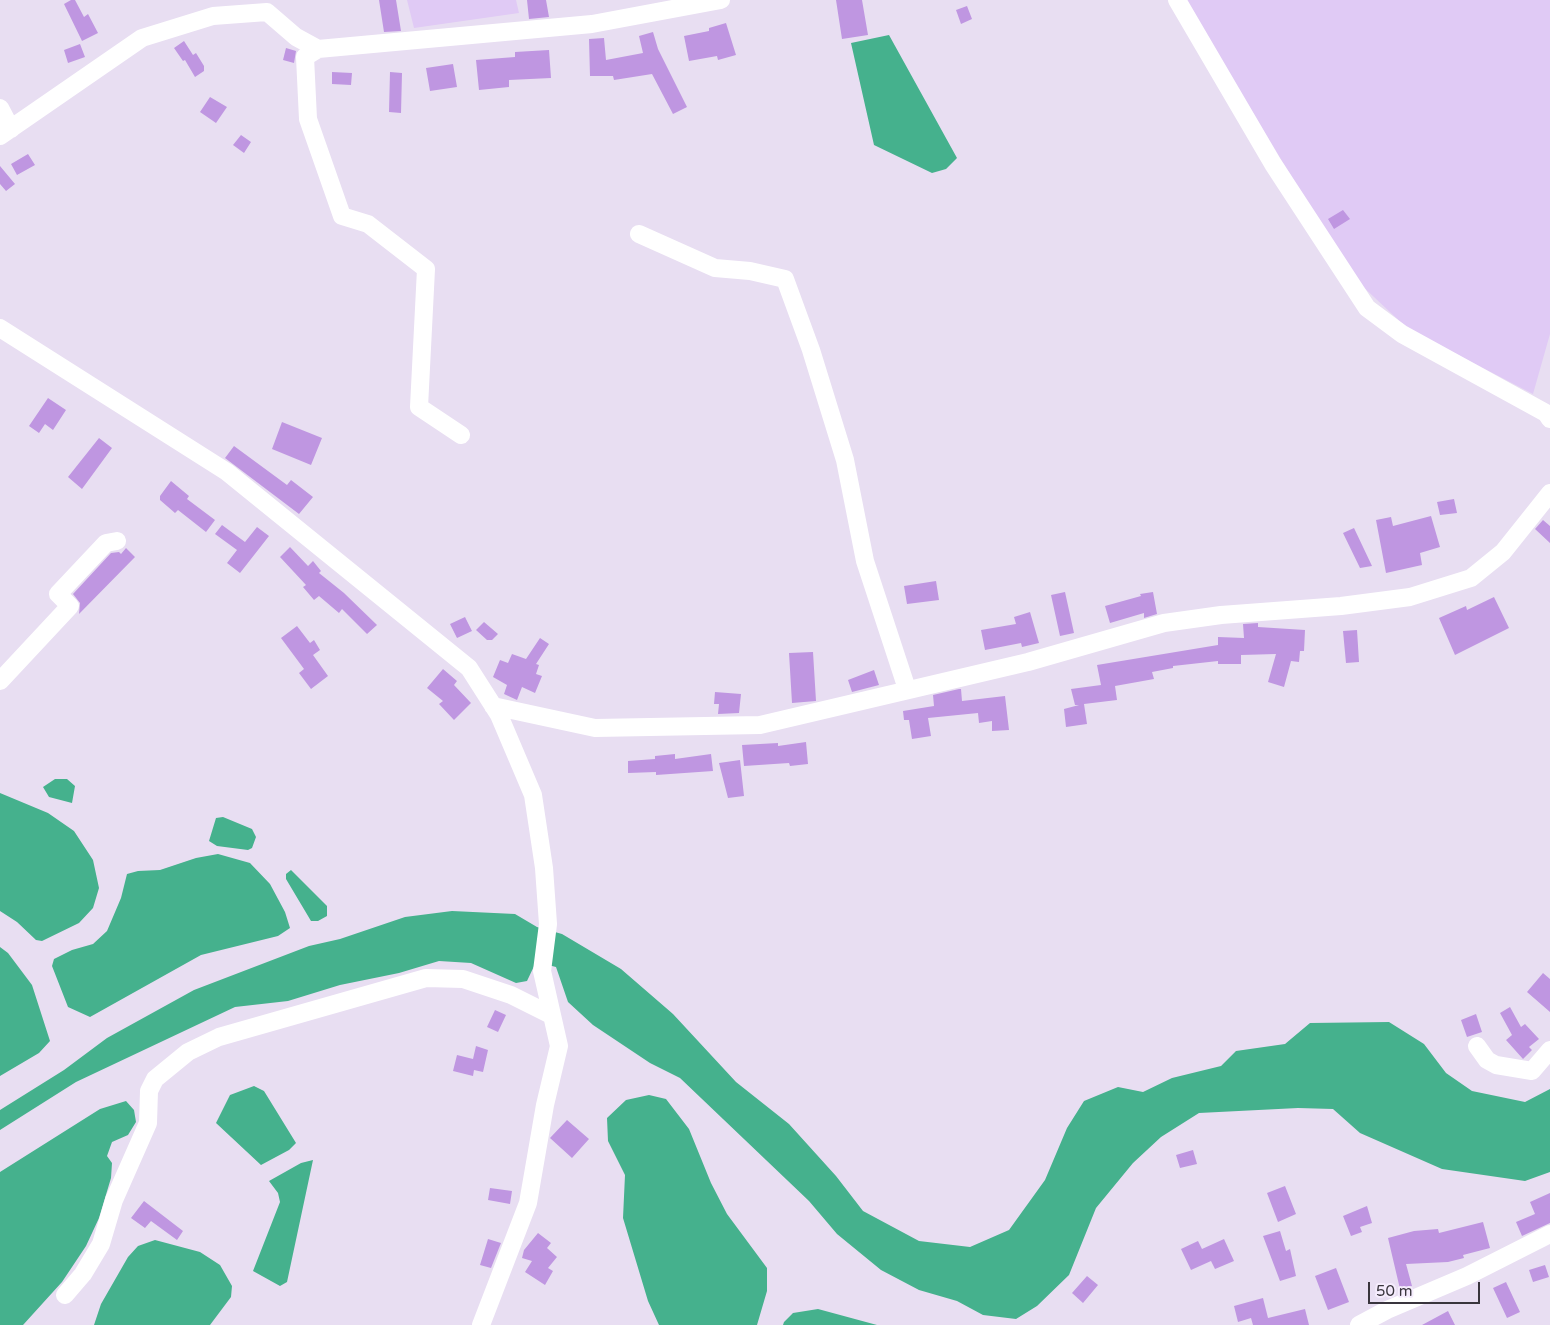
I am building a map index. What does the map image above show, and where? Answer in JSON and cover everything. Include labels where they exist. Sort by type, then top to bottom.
[{"type":"street","points":[[461,435],[419,407],[426,269],[368,224],[342,216],[308,119],[305,56],[318,49],[592,24],[682,9],[721,0]]},
{"type":"street","points":[[1177,0],[1273,164],[1366,308],[1402,334],[1546,413],[1550,419]]},
{"type":"street","points":[[0,108],[5,133],[142,38],[213,16],[266,12],[296,37],[318,49]]},
{"type":"street","points":[[640,234],[714,268],[750,271],[785,279],[811,350],[845,460],[866,561],[907,689]]},
{"type":"street","points":[[0,328],[227,472],[469,668],[493,706],[533,795],[544,868],[548,924],[542,971],[559,1046],[545,1105],[528,1203],[481,1325]]},
{"type":"street","points":[[493,706],[595,728],[760,725],[1028,662],[1164,623],[1221,615],[1341,606],[1410,597],[1472,578],[1503,552],[1550,493]]},
{"type":"street","points":[[0,681],[70,606],[58,594],[106,543],[117,541]]},
{"type":"street","points":[[65,1295],[82,1274],[101,1244],[114,1200],[148,1123],[149,1091],[155,1079],[188,1052],[219,1037],[426,978],[463,979],[512,995],[551,1015]]},
{"type":"street","points":[[1477,1046],[1487,1060],[1496,1065],[1532,1071],[1550,1050]]},
{"type":"street","points":[[1359,1325],[1387,1310],[1468,1276],[1550,1234]]},
{"type":"shaded area","points":[[407,0],[516,0],[519,13],[414,28]]},
{"type":"shaded area","points":[[1185,0],[1550,0],[1550,334],[1533,394],[1408,329],[1358,282],[1320,224]]},
{"type":"shaded area","points":[[889,35],[957,158],[946,169],[932,173],[874,145],[851,43]]},
{"type":"shaded area","points":[[55,779],[67,779],[75,786],[72,803],[49,797],[43,787]]},
{"type":"shaded area","points":[[0,793],[48,813],[74,831],[93,860],[99,888],[93,908],[79,923],[42,941],[36,940],[17,922],[0,911]]},
{"type":"shaded area","points":[[223,817],[252,829],[256,837],[252,848],[248,850],[217,846],[209,841],[216,818]]},
{"type":"shaded area","points":[[218,854],[250,863],[270,884],[285,912],[290,928],[278,936],[201,955],[90,1017],[68,1007],[52,966],[54,959],[72,950],[93,944],[107,931],[121,898],[127,874],[138,871],[160,870],[196,858]]},
{"type":"shaded area","points":[[291,870],[327,906],[327,916],[318,921],[311,921],[286,879],[286,874]]},
{"type":"shaded area","points":[[452,911],[515,914],[537,927],[562,934],[621,969],[673,1014],[736,1082],[789,1124],[836,1176],[863,1211],[919,1241],[970,1247],[1009,1230],[1045,1180],[1067,1128],[1084,1101],[1118,1087],[1143,1092],[1172,1078],[1221,1066],[1236,1051],[1285,1044],[1310,1023],[1389,1022],[1424,1044],[1446,1073],[1472,1091],[1525,1102],[1550,1089],[1550,1172],[1525,1181],[1442,1169],[1360,1133],[1333,1109],[1298,1108],[1199,1113],[1161,1137],[1133,1163],[1096,1208],[1069,1275],[1037,1306],[1016,1319],[983,1315],[957,1301],[919,1290],[881,1270],[837,1234],[809,1201],[680,1078],[650,1063],[593,1025],[568,1002],[556,967],[536,962],[527,981],[516,983],[471,963],[439,961],[399,973],[340,985],[288,1001],[235,1007],[76,1082],[0,1130],[0,1110],[64,1070],[107,1038],[194,990],[309,946],[340,939],[405,917]]},
{"type":"shaded area","points":[[0,947],[8,953],[32,985],[50,1041],[39,1053],[0,1076]]},
{"type":"shaded area","points":[[254,1086],[264,1091],[296,1143],[289,1150],[261,1165],[216,1123],[230,1095]]},
{"type":"shaded area","points":[[649,1095],[666,1099],[689,1129],[711,1183],[727,1214],[767,1268],[767,1291],[757,1325],[659,1325],[648,1301],[623,1218],[625,1175],[608,1141],[607,1118],[626,1100]]},
{"type":"shaded area","points":[[126,1101],[134,1110],[136,1122],[128,1135],[112,1142],[107,1156],[112,1163],[111,1178],[99,1218],[86,1246],[62,1282],[23,1325],[0,1325],[0,1172],[100,1109]]},
{"type":"shaded area","points":[[313,1160],[287,1282],[280,1286],[253,1271],[280,1202],[278,1193],[269,1181],[301,1163]]},
{"type":"shaded area","points":[[155,1240],[200,1252],[220,1265],[232,1286],[231,1297],[210,1325],[94,1325],[101,1304],[128,1257],[138,1246]]},
{"type":"shaded area","points":[[818,1309],[877,1325],[783,1325],[793,1313]]},
{"type":"building","points":[[75,0],[84,17],[88,14],[98,33],[82,41],[64,4]]},
{"type":"building","points":[[379,0],[396,0],[401,31],[384,32]]},
{"type":"building","points":[[527,0],[546,0],[549,17],[529,19]]},
{"type":"building","points":[[836,0],[862,0],[868,35],[842,39]]},
{"type":"building","points":[[967,6],[972,19],[961,24],[956,10]]},
{"type":"building","points":[[726,23],[736,55],[718,60],[717,56],[689,61],[684,36],[709,31],[709,28]]},
{"type":"building","points":[[653,32],[658,49],[687,107],[673,114],[652,74],[614,80],[613,76],[590,76],[589,39],[604,38],[606,60],[643,53],[639,36]]},
{"type":"building","points":[[184,41],[193,55],[196,53],[204,66],[204,71],[195,77],[185,60],[183,61],[174,48]]},
{"type":"building","points":[[80,44],[85,57],[68,63],[64,50]]},
{"type":"building","points":[[286,48],[296,51],[294,63],[283,60]]},
{"type":"building","points":[[549,50],[551,78],[509,80],[509,87],[479,90],[476,60],[515,57],[515,52]]},
{"type":"building","points":[[453,64],[457,87],[430,91],[426,68]]},
{"type":"building","points":[[332,72],[352,73],[351,85],[332,84]]},
{"type":"building","points":[[390,72],[402,73],[401,113],[389,112]]},
{"type":"building","points":[[210,97],[227,107],[216,123],[200,112]]},
{"type":"building","points":[[241,135],[251,142],[244,153],[233,145]]},
{"type":"building","points":[[28,154],[35,165],[17,175],[11,164]]},
{"type":"building","points":[[0,166],[15,184],[6,191],[0,184]]},
{"type":"building","points":[[1343,210],[1350,219],[1334,229],[1328,219]]},
{"type":"building","points":[[48,398],[66,410],[53,430],[45,424],[39,433],[29,426]]},
{"type":"building","points":[[282,422],[322,438],[311,465],[272,449]]},
{"type":"building","points":[[99,438],[112,448],[82,489],[68,477]]},
{"type":"building","points":[[234,446],[287,485],[291,480],[313,497],[299,514],[225,458]]},
{"type":"building","points":[[171,481],[189,496],[187,499],[215,520],[206,532],[178,510],[175,513],[160,500],[160,496]]},
{"type":"building","points":[[1454,499],[1457,513],[1440,515],[1437,502]]},
{"type":"building","points":[[1431,516],[1440,547],[1420,553],[1422,565],[1386,573],[1376,520],[1391,517],[1393,526]]},
{"type":"building","points":[[1543,520],[1550,526],[1550,543],[1535,529]]},
{"type":"building","points":[[222,525],[245,542],[257,527],[269,536],[240,573],[227,563],[237,550],[215,534]]},
{"type":"building","points":[[1354,528],[1372,566],[1360,568],[1343,533]]},
{"type":"building","points":[[290,547],[308,566],[313,561],[321,571],[319,573],[344,593],[377,625],[367,634],[342,609],[339,613],[319,596],[314,600],[303,587],[306,585],[280,557]]},
{"type":"building","points":[[126,548],[135,557],[79,614],[80,603],[73,594],[111,553],[119,552],[121,554]]},
{"type":"building","points":[[936,581],[939,600],[907,604],[904,586]]},
{"type":"building","points":[[1065,592],[1074,633],[1060,636],[1051,595]]},
{"type":"building","points":[[1153,592],[1157,614],[1144,618],[1144,613],[1110,623],[1105,606],[1141,596],[1140,594]]},
{"type":"building","points":[[1494,597],[1509,628],[1455,655],[1439,618],[1466,606],[1467,610]]},
{"type":"building","points":[[1030,612],[1039,643],[1022,647],[1021,643],[985,650],[981,630],[1016,624],[1014,617]]},
{"type":"building","points":[[465,617],[472,631],[457,638],[450,624]]},
{"type":"building","points":[[484,622],[498,634],[492,640],[487,640],[476,630]]},
{"type":"building","points":[[1258,623],[1258,627],[1305,630],[1304,651],[1300,651],[1299,662],[1291,661],[1284,687],[1268,682],[1276,654],[1241,655],[1241,664],[1218,664],[1218,661],[1173,666],[1173,668],[1152,672],[1154,679],[1115,686],[1117,700],[1084,704],[1087,724],[1066,727],[1064,709],[1079,705],[1075,705],[1071,689],[1101,685],[1097,665],[1218,645],[1218,637],[1244,638],[1243,624]]},
{"type":"building","points":[[297,626],[310,643],[314,640],[320,650],[313,655],[328,676],[311,689],[299,673],[304,669],[281,638]]},
{"type":"building","points":[[1357,630],[1359,662],[1346,663],[1343,631]]},
{"type":"building","points":[[540,638],[549,644],[536,664],[539,665],[536,674],[542,676],[535,693],[522,687],[517,700],[504,694],[507,685],[493,677],[500,660],[508,663],[512,654],[526,659]]},
{"type":"building","points":[[813,652],[816,701],[792,703],[789,653]]},
{"type":"building","points":[[443,669],[457,681],[454,685],[471,703],[454,720],[439,704],[443,701],[427,688]]},
{"type":"building","points":[[874,670],[879,685],[852,692],[848,680]]},
{"type":"building","points":[[961,689],[962,701],[1005,696],[1009,730],[992,731],[992,721],[979,723],[978,713],[928,718],[931,736],[912,739],[909,720],[904,720],[903,711],[934,706],[933,695]]},
{"type":"building","points":[[715,692],[741,694],[739,713],[718,714],[719,704],[714,704]]},
{"type":"building","points":[[806,742],[808,764],[790,766],[789,763],[744,766],[742,745],[778,743],[778,746]]},
{"type":"building","points":[[675,754],[675,759],[711,754],[713,771],[656,775],[656,772],[628,773],[628,761],[655,759],[655,756]]},
{"type":"building","points":[[740,760],[744,796],[728,798],[719,763]]},
{"type":"building","points":[[1543,973],[1550,979],[1550,1012],[1527,992]]},
{"type":"building","points":[[1510,1007],[1521,1027],[1525,1024],[1539,1039],[1529,1047],[1532,1050],[1523,1059],[1506,1040],[1512,1035],[1500,1013]]},
{"type":"building","points":[[495,1010],[506,1015],[498,1032],[487,1027]]},
{"type":"building","points":[[1476,1014],[1482,1032],[1467,1037],[1461,1020]]},
{"type":"building","points":[[476,1046],[488,1050],[483,1072],[474,1070],[473,1076],[453,1071],[457,1055],[473,1059]]},
{"type":"building","points":[[567,1120],[589,1139],[572,1158],[550,1138]]},
{"type":"building","points":[[1193,1150],[1197,1164],[1180,1168],[1176,1155]]},
{"type":"building","points":[[1285,1186],[1296,1214],[1278,1222],[1267,1193]]},
{"type":"building","points":[[490,1188],[512,1191],[510,1204],[488,1200]]},
{"type":"building","points":[[1550,1193],[1550,1223],[1522,1236],[1516,1222],[1535,1214],[1530,1202]]},
{"type":"building","points":[[144,1201],[183,1231],[177,1240],[151,1221],[145,1228],[131,1218]]},
{"type":"building","points":[[1367,1206],[1372,1223],[1360,1227],[1362,1232],[1351,1236],[1343,1216]]},
{"type":"building","points":[[1483,1222],[1490,1248],[1463,1255],[1464,1258],[1448,1262],[1406,1264],[1412,1286],[1400,1289],[1388,1238],[1414,1231],[1438,1229],[1439,1233]]},
{"type":"building","points":[[1280,1231],[1286,1251],[1290,1249],[1296,1276],[1280,1281],[1263,1236]]},
{"type":"building","points":[[538,1233],[551,1243],[547,1248],[557,1257],[548,1268],[553,1271],[545,1285],[525,1272],[532,1261],[522,1258],[524,1250]]},
{"type":"building","points":[[488,1239],[501,1243],[491,1268],[480,1265]]},
{"type":"building","points":[[1224,1239],[1234,1261],[1215,1269],[1211,1261],[1191,1270],[1181,1249],[1198,1241],[1202,1249]]},
{"type":"building","points":[[1545,1265],[1549,1277],[1533,1282],[1529,1270]]},
{"type":"building","points":[[1336,1268],[1349,1302],[1328,1310],[1315,1276]]},
{"type":"building","points":[[1087,1276],[1098,1285],[1083,1303],[1072,1293]]},
{"type":"building","points":[[1506,1282],[1520,1312],[1507,1318],[1493,1288]]},
{"type":"building","points":[[1263,1298],[1268,1318],[1305,1309],[1309,1325],[1253,1325],[1251,1318],[1238,1322],[1234,1306]]},
{"type":"building","points":[[1448,1311],[1455,1325],[1422,1325]]}]
